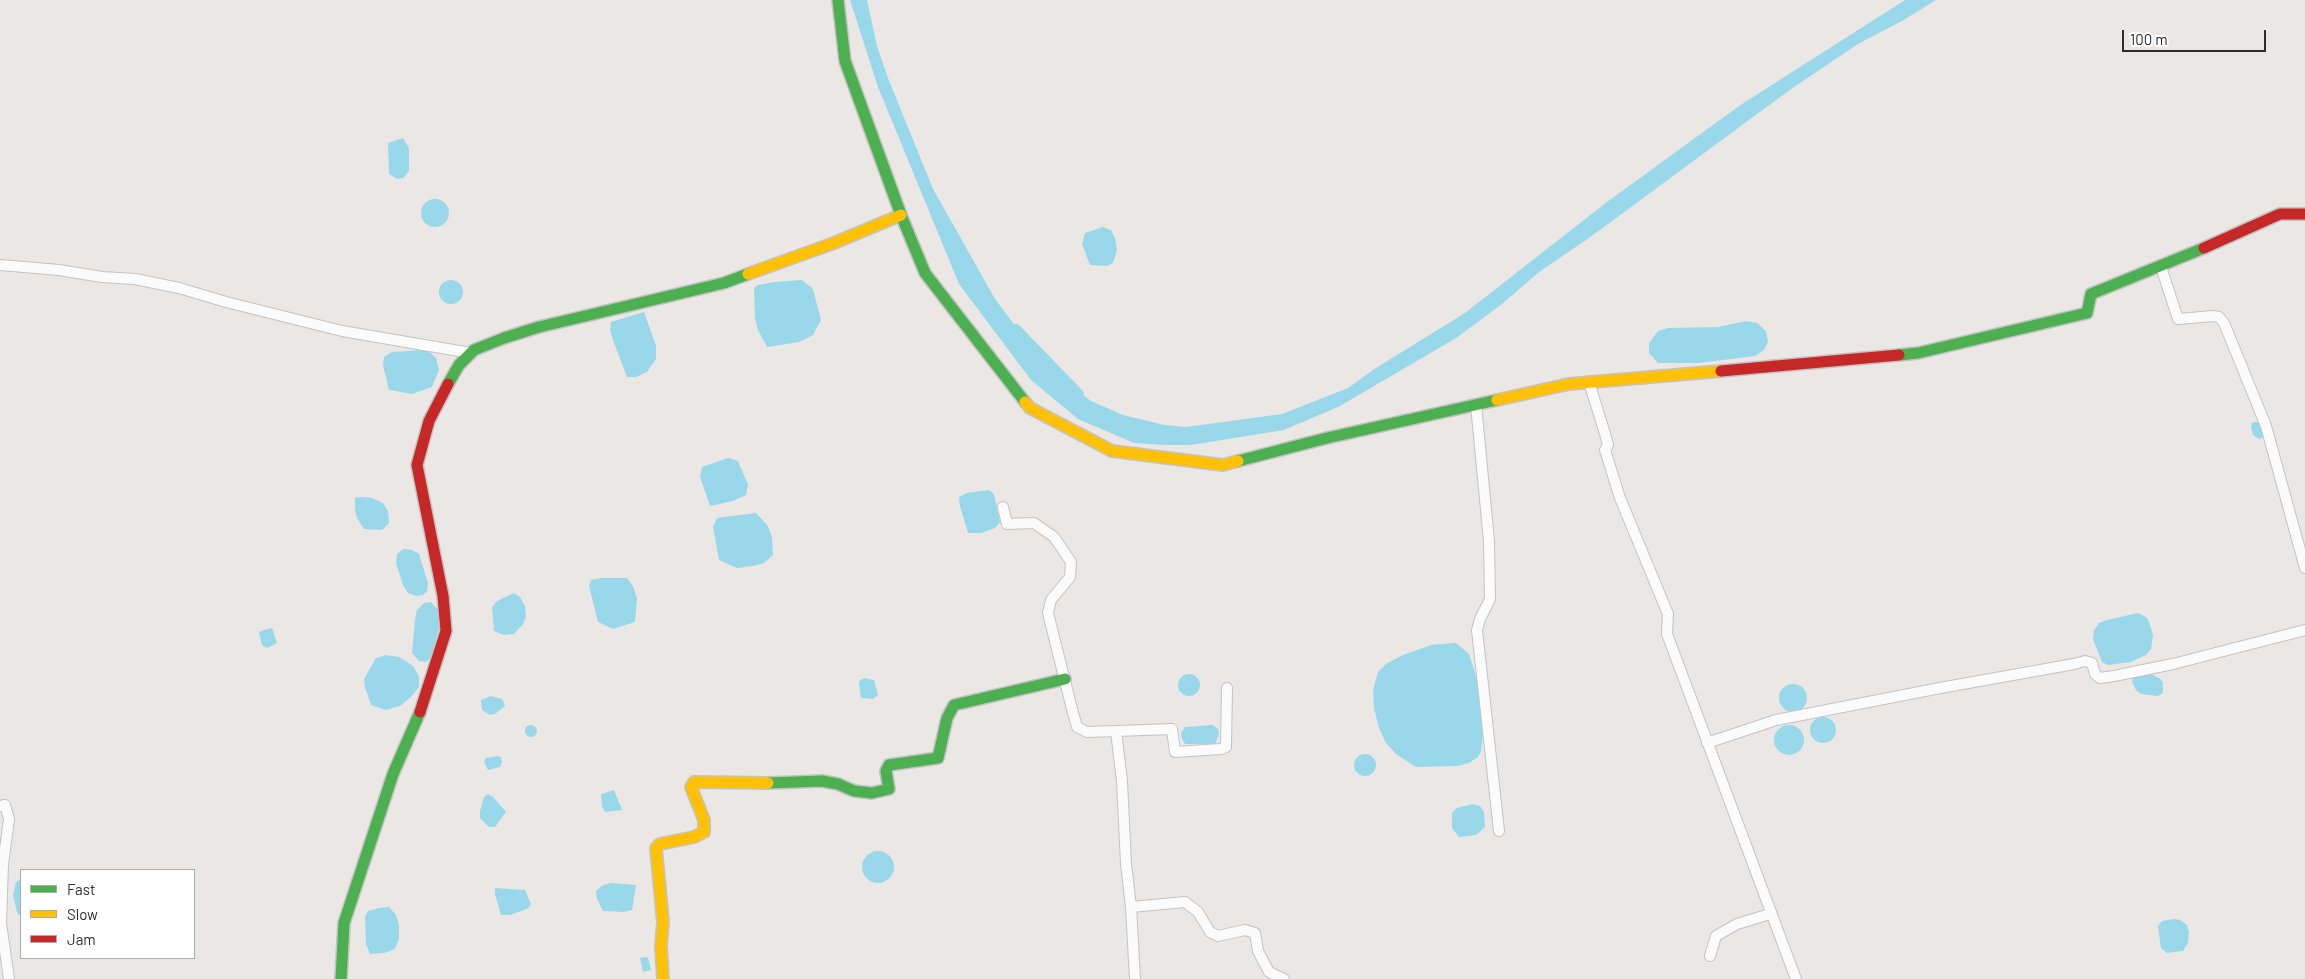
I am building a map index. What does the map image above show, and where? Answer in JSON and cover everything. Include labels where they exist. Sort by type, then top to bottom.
[{"type":"street","points":[[838,0],[845,61],[901,215],[925,273],[1030,408],[1112,450],[1223,466],[1327,438],[1569,384],[1918,354],[2086,313],[2091,294],[2161,266],[2280,214],[2305,214]]},
{"type":"street","points":[[341,979],[344,923],[393,774],[426,697],[446,631],[443,596],[431,547],[417,465],[429,421],[459,365],[471,353],[504,338],[539,327],[724,283],[834,243],[901,215]]},
{"type":"street","points":[[0,265],[135,279],[178,288],[226,302],[342,330],[471,353]]},
{"type":"street","points":[[2161,266],[2178,319],[2213,316],[2219,317],[2224,322],[2266,426],[2305,568]]},
{"type":"street","points":[[1589,382],[1608,445],[1604,450],[1620,498],[1668,614],[1667,634],[1770,914],[1796,979]]},
{"type":"street","points":[[1476,405],[1490,541],[1490,599],[1477,630],[1499,831]]},
{"type":"street","points":[[1003,507],[1007,524],[1034,523],[1054,537],[1071,562],[1070,578],[1051,600],[1048,613],[1077,727],[1087,732],[1172,729],[1175,752],[1221,749],[1226,747],[1227,688]]},
{"type":"street","points":[[1707,743],[1776,720],[2074,664],[2085,660],[2092,663],[2095,674],[2100,678],[2173,664],[2305,630]]},
{"type":"street","points":[[663,979],[662,913],[656,848],[660,844],[694,837],[704,832],[704,820],[691,787],[694,782],[788,783],[822,781],[838,784],[854,791],[872,794],[889,790],[886,771],[889,765],[938,758],[947,718],[954,704],[1065,679]]},
{"type":"street","points":[[1116,731],[1122,781],[1135,979]]},
{"type":"street","points":[[0,806],[4,805],[8,819],[3,864],[1,923],[8,979]]},
{"type":"street","points":[[1131,907],[1185,902],[1198,912],[1210,932],[1218,936],[1245,930],[1255,933],[1258,951],[1269,972],[1284,979]]},
{"type":"street","points":[[1710,956],[1716,936],[1737,924],[1770,914]]},
{"type":"water","points":[[850,0],[867,0],[877,46],[888,78],[933,189],[995,299],[1029,344],[1058,377],[1091,401],[1123,415],[1164,425],[1186,427],[1282,414],[1348,388],[1376,368],[1465,313],[1607,202],[1739,106],[1905,0],[1936,0],[1902,21],[1858,44],[1791,89],[1589,238],[1539,272],[1502,304],[1456,338],[1340,406],[1284,430],[1191,445],[1165,445],[1134,443],[1078,419],[1031,380],[959,284],[878,87]]},
{"type":"water","points":[[403,138],[409,148],[409,171],[403,178],[397,179],[389,174],[388,143]]},
{"type":"water","points":[[435,199],[445,203],[449,213],[445,223],[435,227],[425,223],[421,213],[425,203]]},
{"type":"water","points":[[1103,227],[1111,230],[1115,238],[1117,250],[1113,263],[1107,266],[1090,265],[1082,244],[1085,233]]},
{"type":"water","points":[[451,280],[456,281],[462,287],[462,297],[456,303],[451,304],[446,303],[440,297],[439,292],[440,287],[446,281]]},
{"type":"water","points":[[802,280],[813,289],[821,320],[813,335],[799,342],[767,347],[758,330],[755,318],[754,288],[758,285],[774,282]]},
{"type":"water","points":[[644,312],[656,346],[656,359],[647,372],[636,377],[627,377],[610,330],[611,322]]},
{"type":"water","points":[[1746,321],[1757,323],[1766,331],[1768,342],[1764,350],[1755,356],[1699,363],[1658,363],[1649,353],[1649,343],[1658,331],[1668,328],[1718,327]]},
{"type":"water","points":[[424,350],[436,358],[439,370],[432,387],[412,394],[389,390],[383,365],[384,357],[392,352]]},
{"type":"water","points":[[2259,421],[2265,436],[2259,439],[2253,435],[2251,427],[2252,423]]},
{"type":"water","points":[[728,458],[738,461],[748,485],[746,495],[733,501],[710,506],[700,477],[702,467]]},
{"type":"water","points":[[989,490],[994,494],[1000,522],[995,528],[981,533],[968,533],[959,497],[967,493]]},
{"type":"water","points":[[355,498],[372,498],[383,503],[388,511],[389,523],[382,530],[364,529],[357,518]]},
{"type":"water","points":[[756,513],[768,526],[772,537],[773,555],[764,563],[737,568],[719,560],[713,527],[717,518]]},
{"type":"water","points":[[403,549],[412,550],[419,554],[428,583],[427,591],[423,595],[416,596],[408,593],[403,585],[396,563],[397,554]]},
{"type":"water","points":[[627,578],[633,586],[637,598],[635,622],[613,629],[598,622],[589,586],[591,580]]},
{"type":"water","points":[[514,593],[520,597],[525,606],[526,617],[523,624],[514,634],[504,635],[494,631],[492,607],[497,601]]},
{"type":"water","points":[[431,602],[437,609],[441,619],[432,656],[426,662],[419,661],[412,653],[417,610],[424,603]]},
{"type":"water","points":[[2138,613],[2147,618],[2150,625],[2153,635],[2151,649],[2146,655],[2130,662],[2108,665],[2102,662],[2093,639],[2094,630],[2099,623]]},
{"type":"water","points":[[272,628],[277,643],[267,648],[262,645],[259,633]]},
{"type":"water","points":[[1456,643],[1469,654],[1476,676],[1483,734],[1481,751],[1478,757],[1469,763],[1458,766],[1416,767],[1396,754],[1386,743],[1379,728],[1374,708],[1373,690],[1378,672],[1386,664],[1403,655],[1431,645]]},
{"type":"water","points":[[385,655],[399,657],[413,666],[419,676],[419,687],[411,697],[400,706],[386,710],[371,705],[364,679],[376,658]]},
{"type":"water","points":[[1185,674],[1193,674],[1200,681],[1200,689],[1193,696],[1185,696],[1178,689],[1178,681]]},
{"type":"water","points":[[2151,674],[2163,682],[2163,693],[2158,696],[2141,694],[2136,690],[2132,682],[2133,678],[2137,675]]},
{"type":"water","points":[[865,678],[874,680],[878,695],[873,699],[861,698],[859,684],[860,680]]},
{"type":"water","points":[[1793,684],[1803,688],[1807,698],[1803,708],[1793,712],[1783,708],[1779,698],[1783,688]]},
{"type":"water","points":[[491,696],[502,699],[505,706],[495,714],[490,715],[482,710],[481,700]]},
{"type":"water","points":[[1823,717],[1832,721],[1836,730],[1832,739],[1823,743],[1814,739],[1810,730],[1814,721]]},
{"type":"water","points":[[529,725],[533,725],[537,731],[533,737],[529,737],[525,733],[525,729]]},
{"type":"water","points":[[1213,725],[1218,729],[1219,734],[1215,744],[1185,744],[1182,739],[1181,733],[1185,727]]},
{"type":"water","points":[[1789,725],[1800,729],[1804,740],[1800,751],[1789,755],[1778,751],[1774,740],[1778,729]]},
{"type":"water","points":[[1365,754],[1373,757],[1376,765],[1373,773],[1365,776],[1357,773],[1354,765],[1357,757]]},
{"type":"water","points":[[501,757],[500,767],[488,770],[484,762],[486,758]]},
{"type":"water","points":[[614,790],[622,810],[605,812],[602,806],[601,794]]},
{"type":"water","points":[[488,794],[506,812],[495,827],[489,827],[480,818],[484,797]]},
{"type":"water","points":[[1473,804],[1480,806],[1484,812],[1485,827],[1476,835],[1459,837],[1452,828],[1452,813],[1457,808]]},
{"type":"water","points":[[878,851],[889,856],[894,867],[889,878],[878,883],[867,878],[862,867],[867,856]]},
{"type":"water","points":[[20,880],[20,916],[17,912],[13,895],[16,882]]},
{"type":"water","points":[[611,883],[636,885],[632,910],[624,912],[603,911],[597,899],[596,891],[603,885]]},
{"type":"water","points":[[495,888],[525,890],[531,904],[529,908],[510,915],[501,915]]},
{"type":"water","points":[[389,907],[396,915],[399,925],[399,939],[395,949],[384,953],[370,954],[366,944],[365,917],[368,911]]},
{"type":"water","points":[[2175,919],[2187,925],[2189,932],[2188,943],[2183,951],[2167,953],[2161,948],[2158,926],[2162,921]]},
{"type":"water","points":[[640,958],[648,958],[651,970],[643,972]]},
{"type":"waterway","points":[[1016,329],[1079,394]]},
{"type":"traffic: fast","points":[[838,0],[845,61],[901,215],[925,273],[1025,402]]},
{"type":"traffic: fast","points":[[1899,355],[1918,353],[2087,313],[2091,294],[2204,248]]},
{"type":"traffic: fast","points":[[448,384],[459,365],[474,350],[504,338],[539,327],[724,283],[748,274]]},
{"type":"traffic: fast","points":[[1238,461],[1327,438],[1497,400]]},
{"type":"traffic: fast","points":[[768,783],[822,781],[838,784],[854,791],[872,793],[889,789],[886,771],[889,765],[938,758],[947,718],[954,705],[1065,679]]},
{"type":"traffic: fast","points":[[341,979],[344,923],[393,774],[420,712]]},
{"type":"traffic: slow","points":[[748,274],[834,243],[901,215]]},
{"type":"traffic: slow","points":[[1497,400],[1569,384],[1721,371]]},
{"type":"traffic: slow","points":[[1025,402],[1030,408],[1112,451],[1223,465],[1238,461]]},
{"type":"traffic: slow","points":[[663,979],[661,946],[663,922],[656,848],[660,844],[694,837],[704,832],[704,820],[691,787],[694,782],[768,783]]},
{"type":"traffic: jam","points":[[2204,248],[2280,214],[2305,214]]},
{"type":"traffic: jam","points":[[1721,371],[1899,355]]},
{"type":"traffic: jam","points":[[420,712],[446,631],[443,596],[417,465],[429,421],[448,384]]}]
